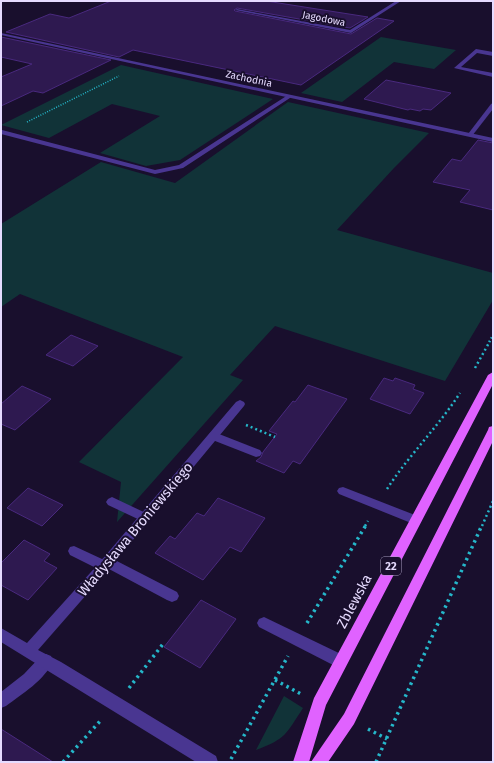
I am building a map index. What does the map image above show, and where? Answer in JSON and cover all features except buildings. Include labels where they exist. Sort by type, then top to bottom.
[{"type":"main road","name":"Zblewska","points":[[301,762],[319,703],[493,375]]},
{"type":"main road","name":"22","points":[[318,762],[349,719],[493,430]]},
{"type":"street","name":"Jagodowa","points":[[237,10],[351,32],[399,1]]},
{"type":"street","name":"Zachodnia","points":[[1,34],[493,140]]},
{"type":"street","points":[[493,54],[476,51],[457,68],[493,75]]},
{"type":"street","points":[[2,133],[155,172],[181,167],[290,96]]},
{"type":"street","points":[[470,135],[493,105]]},
{"type":"street","name":"Władysława Broniewskiego","points":[[28,652],[146,518],[240,404]]},
{"type":"street","points":[[214,436],[256,453]]},
{"type":"street","points":[[343,491],[416,520]]},
{"type":"street","points":[[112,502],[146,518]]},
{"type":"street","points":[[74,550],[172,596]]},
{"type":"street","points":[[264,623],[340,661]]},
{"type":"street","points":[[3,639],[46,661],[210,762]]},
{"type":"street","points":[[1,700],[29,680],[46,661]]},
{"type":"path","points":[[2,133],[50,111],[141,64]]},
{"type":"path","points":[[474,368],[493,335]]},
{"type":"path","points":[[230,762],[297,639],[397,472],[451,409],[463,389]]},
{"type":"path","points":[[229,418],[275,437]]},
{"type":"path","points":[[376,762],[493,501]]},
{"type":"path","points":[[63,762],[98,725],[163,644]]},
{"type":"green space","points":[[381,37],[456,50],[434,69],[394,62],[342,102],[301,93]]},
{"type":"green space","points":[[121,65],[273,99],[180,160],[146,166],[100,153],[160,116],[112,104],[49,138],[1,125]]},
{"type":"green space","points":[[288,102],[429,133],[394,168],[337,230],[493,273],[493,300],[445,381],[275,326],[230,375],[243,380],[117,522],[121,482],[79,462],[183,357],[20,294],[1,307],[1,224],[101,162],[175,183]]},
{"type":"green space","points":[[284,696],[303,708],[289,730],[280,739],[256,750]]}]
